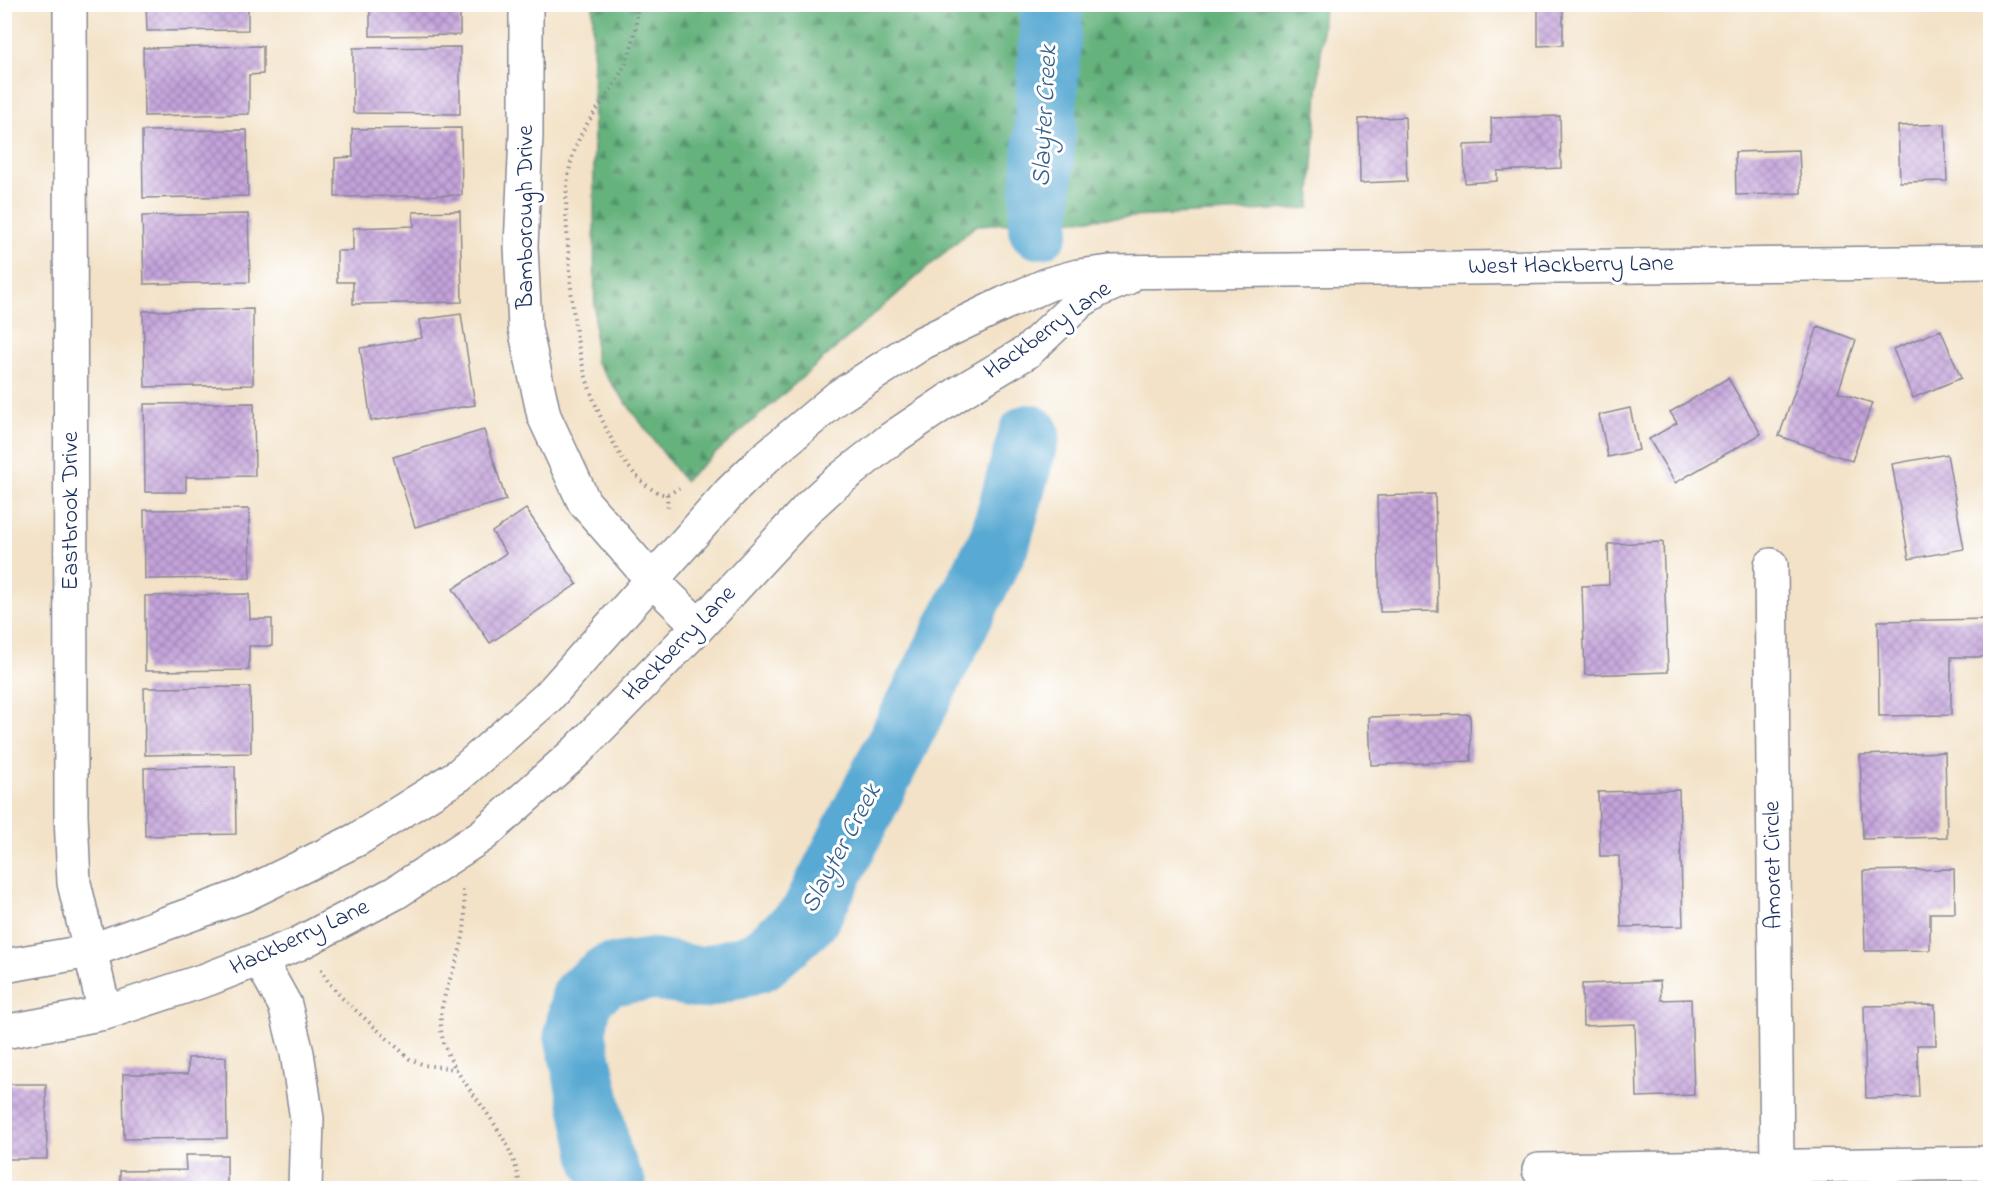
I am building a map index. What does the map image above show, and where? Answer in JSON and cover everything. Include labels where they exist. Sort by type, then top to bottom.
[{"type":"street","name":"Eastbrook Drive","points":[[70,4],[71,815],[74,883],[105,1013]]},
{"type":"street","name":"Bamborough Drive","points":[[526,4],[526,136],[522,258],[525,328],[544,416],[584,502],[652,580],[699,626]]},
{"type":"street","name":"West Hackberry Lane","points":[[1152,271],[1990,262]]},
{"type":"street","name":"Hackberry Lane","points":[[4,966],[90,951],[244,895],[358,839],[459,775],[548,697],[731,491],[765,458],[838,397],[922,343],[1049,284],[1078,276],[1110,272],[1152,271]]},
{"type":"street","name":"Hackberry Lane","points":[[4,1032],[105,1013],[260,960],[298,944],[394,893],[483,835],[577,751],[699,626],[810,506],[858,463],[962,391],[1027,352],[1081,301],[1115,282],[1152,271]]},
{"type":"street","name":"Amoret Circle","points":[[1770,565],[1777,1166]]},
{"type":"street","points":[[260,960],[285,1005],[297,1053],[307,1119],[305,1188]]},
{"type":"street","points":[[1539,1170],[1990,1163]]},
{"type":"path","points":[[637,4],[637,26],[632,48],[614,85],[586,125],[570,164],[566,213],[570,274],[575,327],[584,371],[613,443],[629,467],[647,485],[659,493],[667,494],[679,488]]},
{"type":"path","points":[[462,888],[465,916],[463,937],[442,1005],[441,1029],[446,1049],[456,1069],[502,1136],[515,1163],[520,1188]]},
{"type":"path","points":[[314,963],[342,998],[410,1059],[424,1065],[456,1069]]},
{"type":"green space","points":[[593,5],[1324,5],[1310,208],[976,225],[684,481],[595,361]]},
{"type":"building","points":[[146,4],[248,4],[248,30],[147,31]]},
{"type":"building","points":[[370,4],[460,4],[460,35],[370,36]]},
{"type":"building","points":[[1538,4],[1563,4],[1563,45],[1538,46]]},
{"type":"building","points":[[263,46],[263,74],[249,75],[249,114],[144,116],[143,48]]},
{"type":"building","points":[[460,47],[460,114],[353,113],[353,48]]},
{"type":"building","points":[[1560,116],[1561,168],[1497,171],[1497,181],[1465,183],[1464,145],[1492,144],[1491,118]]},
{"type":"building","points":[[1405,117],[1407,181],[1360,183],[1359,119]]},
{"type":"building","points":[[1945,124],[1947,181],[1900,182],[1898,126]]},
{"type":"building","points":[[461,128],[462,195],[335,197],[335,158],[353,157],[352,129]]},
{"type":"building","points":[[247,130],[248,196],[143,198],[142,131]]},
{"type":"building","points":[[1799,150],[1801,193],[1736,195],[1735,152]]},
{"type":"building","points":[[460,211],[462,302],[353,304],[353,282],[337,282],[337,251],[353,251],[353,228],[414,226],[413,212]]},
{"type":"building","points":[[248,214],[250,282],[144,284],[142,216]]},
{"type":"building","points":[[253,309],[253,385],[145,387],[143,311]]},
{"type":"building","points":[[461,314],[475,405],[371,421],[360,348],[422,338],[419,320]]},
{"type":"building","points":[[1818,326],[1856,340],[1838,392],[1872,403],[1852,461],[1779,436]]},
{"type":"building","points":[[1941,330],[1961,378],[1913,398],[1893,349]]},
{"type":"building","points":[[1728,378],[1761,434],[1675,483],[1649,439],[1677,423],[1670,412]]},
{"type":"building","points":[[254,403],[255,476],[186,477],[186,492],[145,492],[144,404]]},
{"type":"building","points":[[1630,408],[1639,450],[1608,457],[1599,415]]},
{"type":"building","points":[[484,430],[506,500],[415,527],[393,457]]},
{"type":"building","points":[[1947,454],[1964,549],[1909,559],[1892,464]]},
{"type":"building","points":[[1435,494],[1438,611],[1380,612],[1377,496]]},
{"type":"building","points":[[249,509],[250,578],[145,579],[144,510]]},
{"type":"building","points":[[526,509],[577,584],[490,643],[453,589],[506,553],[492,532]]},
{"type":"building","points":[[1663,542],[1668,672],[1585,675],[1582,586],[1609,585],[1608,544]]},
{"type":"building","points":[[249,594],[250,619],[272,619],[272,646],[249,646],[249,670],[145,671],[145,596]]},
{"type":"building","points":[[1990,619],[1990,657],[1951,657],[1951,715],[1879,716],[1878,621]]},
{"type":"building","points":[[250,687],[251,753],[145,755],[144,688]]},
{"type":"building","points":[[1470,714],[1471,761],[1371,765],[1369,717]]},
{"type":"building","points":[[1945,752],[1947,837],[1863,839],[1860,755]]},
{"type":"building","points":[[235,766],[236,834],[145,836],[144,768]]},
{"type":"building","points":[[1679,790],[1683,926],[1621,927],[1619,856],[1600,856],[1598,792]]},
{"type":"building","points":[[1954,869],[1955,913],[1930,913],[1930,950],[1865,951],[1863,871]]},
{"type":"building","points":[[1660,981],[1661,1000],[1691,999],[1694,1095],[1637,1097],[1635,1024],[1583,1026],[1582,984]]},
{"type":"building","points":[[1935,1005],[1936,1045],[1917,1045],[1919,1097],[1866,1098],[1864,1006]]},
{"type":"building","points":[[226,1057],[227,1138],[124,1139],[123,1074],[188,1074],[188,1058]]},
{"type":"building","points":[[4,1084],[46,1084],[47,1159],[4,1159]]},
{"type":"building","points":[[185,1155],[227,1155],[227,1188],[120,1188],[120,1171],[186,1170]]},
{"type":"waterway","name":"Slayter Creek","points":[[1039,228],[1052,4]]},
{"type":"waterway","name":"Slayter Creek","points":[[616,1188],[602,1160],[575,1034],[582,996],[608,975],[654,969],[702,978],[760,961],[809,918],[1000,540],[1029,435]]}]
